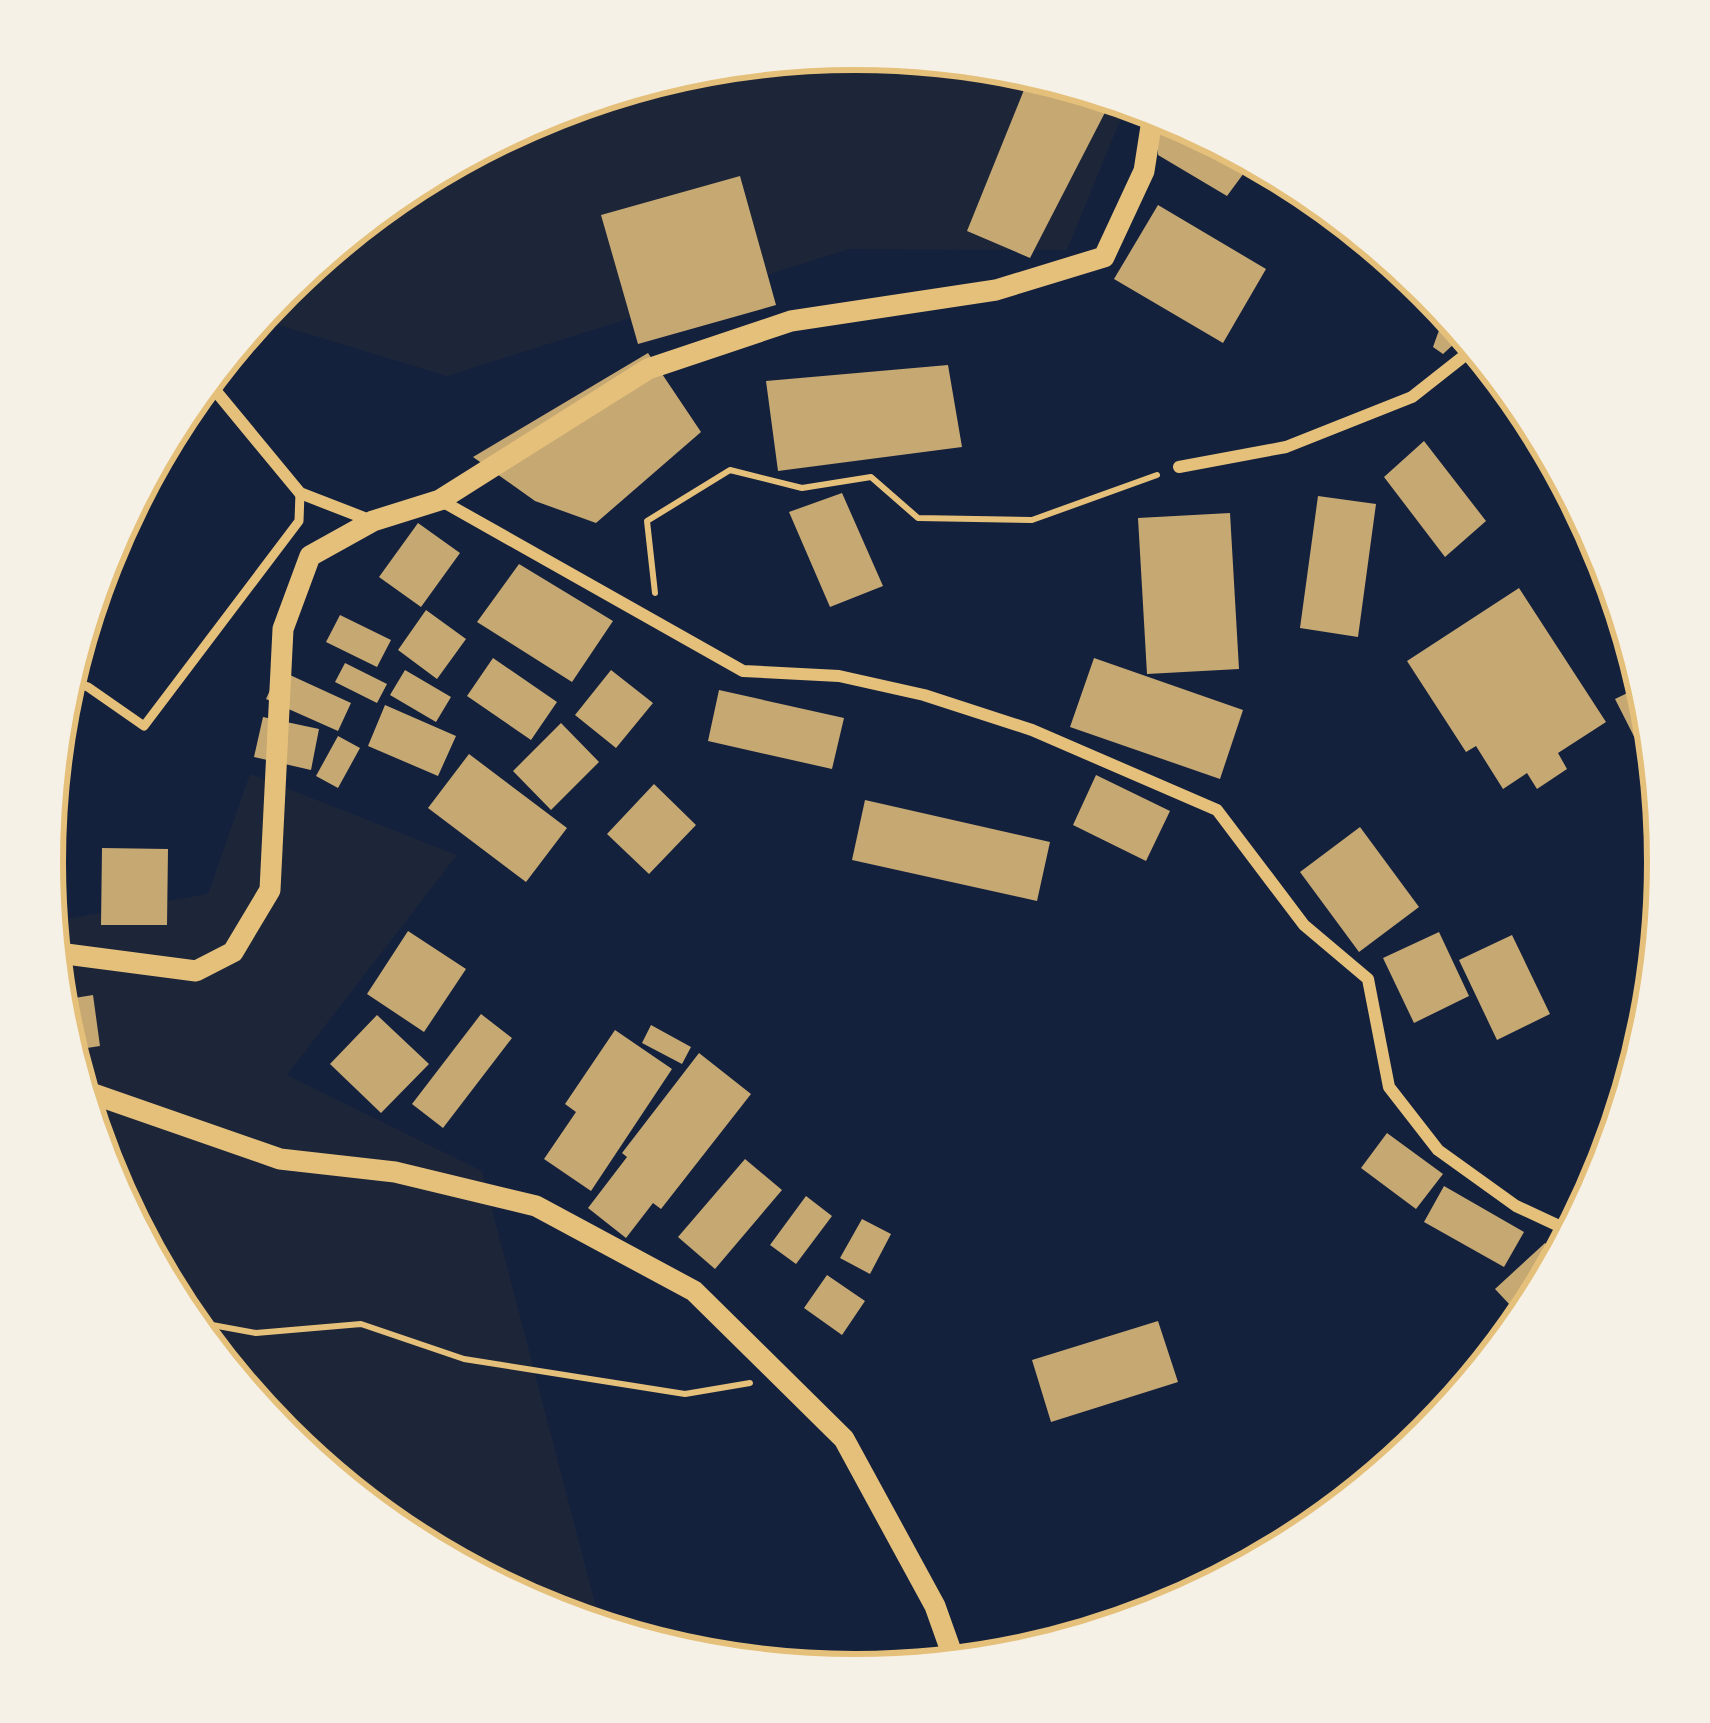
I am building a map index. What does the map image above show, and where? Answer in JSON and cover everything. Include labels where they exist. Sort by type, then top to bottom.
[{"type":"street","points":[[69,954],[196,970],[233,952],[270,890],[283,629],[310,556],[373,521],[440,500],[648,369],[791,321],[996,290],[1104,257],[1144,171],[1151,127]]},
{"type":"street","points":[[1179,467],[1286,447],[1412,398],[1464,356]]},
{"type":"street","points":[[217,393],[300,493],[373,521]]},
{"type":"street","points":[[440,500],[743,670],[839,676],[924,695],[1032,730],[1217,810],[1304,926],[1368,979],[1389,1087],[1438,1150],[1516,1206],[1558,1226]]},
{"type":"street","points":[[99,1096],[280,1159],[395,1172],[536,1206],[694,1291],[844,1438],[935,1606],[950,1648]]},
{"type":"lane","points":[[83,685],[144,726],[299,520],[300,493]]},
{"type":"path","points":[[659,626],[647,521],[730,470],[802,488],[871,477],[918,518],[1032,520],[1179,467]]},
{"type":"path","points":[[213,1325],[256,1333],[361,1324],[464,1359],[685,1394],[783,1378]]},
{"type":"shaded area","points":[[803,71],[958,76],[1060,96],[1122,116],[1067,250],[849,249],[447,376],[274,324],[333,266],[415,203],[552,130],[650,96]]},
{"type":"shaded area","points":[[250,774],[457,855],[287,1075],[482,1171],[597,1610],[505,1572],[373,1490],[295,1422],[260,1384],[196,1302],[169,1258],[123,1165],[105,1116],[78,1016],[66,919],[208,894]]},
{"type":"building","points":[[1025,88],[1106,111],[1030,258],[967,231]]},
{"type":"building","points":[[1159,131],[1244,172],[1227,196],[1158,155]]},
{"type":"building","points":[[740,176],[776,305],[638,344],[601,215]]},
{"type":"building","points":[[1158,205],[1266,269],[1223,343],[1114,279]]},
{"type":"building","points":[[1440,328],[1454,344],[1443,354],[1433,347]]},
{"type":"building","points":[[648,353],[701,432],[596,523],[535,501],[473,457]]},
{"type":"building","points":[[948,365],[962,447],[778,471],[766,381]]},
{"type":"building","points":[[1424,441],[1486,521],[1445,557],[1384,477]]},
{"type":"building","points":[[842,493],[883,586],[830,607],[789,512]]},
{"type":"building","points":[[1318,496],[1376,504],[1358,637],[1300,628]]},
{"type":"building","points":[[1230,513],[1239,669],[1147,674],[1138,518]]},
{"type":"building","points":[[418,523],[460,553],[421,607],[379,577]]},
{"type":"building","points":[[519,564],[613,621],[572,682],[477,622]]},
{"type":"building","points":[[1519,588],[1606,722],[1558,753],[1567,769],[1537,789],[1527,773],[1503,789],[1476,746],[1466,752],[1407,661]]},
{"type":"building","points":[[426,610],[466,639],[437,679],[398,650]]},
{"type":"building","points":[[340,615],[391,640],[377,667],[326,642]]},
{"type":"building","points":[[493,658],[557,702],[531,740],[467,696]]},
{"type":"building","points":[[1094,658],[1243,710],[1220,779],[1070,727]]},
{"type":"building","points":[[345,663],[387,684],[377,703],[335,682]]},
{"type":"building","points":[[279,670],[351,703],[338,731],[266,699]]},
{"type":"building","points":[[405,670],[451,697],[436,722],[390,695]]},
{"type":"building","points":[[611,670],[653,703],[616,748],[575,715]]},
{"type":"building","points":[[719,690],[844,718],[832,769],[708,741]]},
{"type":"building","points":[[1629,692],[1638,744],[1615,699]]},
{"type":"building","points":[[385,705],[456,736],[438,776],[368,746]]},
{"type":"building","points":[[263,717],[319,729],[311,770],[254,757]]},
{"type":"building","points":[[561,723],[599,762],[551,810],[513,771]]},
{"type":"building","points":[[338,736],[360,748],[338,788],[316,776]]},
{"type":"building","points":[[469,754],[567,828],[526,882],[428,808]]},
{"type":"building","points":[[1096,775],[1170,811],[1146,861],[1073,825]]},
{"type":"building","points":[[654,784],[696,825],[649,874],[607,834]]},
{"type":"building","points":[[865,800],[1050,842],[1037,901],[852,860]]},
{"type":"building","points":[[1360,827],[1419,907],[1359,952],[1300,872]]},
{"type":"building","points":[[102,848],[168,849],[167,925],[101,925]]},
{"type":"building","points":[[408,931],[466,969],[424,1032],[367,994]]},
{"type":"building","points":[[1439,932],[1469,996],[1414,1023],[1383,958]]},
{"type":"building","points":[[1512,935],[1550,1014],[1497,1040],[1459,960]]},
{"type":"building","points":[[93,995],[100,1046],[86,1048],[75,998]]},
{"type":"building","points":[[481,1014],[512,1038],[443,1128],[412,1104]]},
{"type":"building","points":[[377,1015],[429,1064],[381,1113],[330,1064]]},
{"type":"building","points":[[651,1025],[691,1047],[682,1064],[642,1043]]},
{"type":"building","points":[[615,1030],[672,1069],[591,1191],[544,1159],[576,1112],[565,1104]]},
{"type":"building","points":[[699,1053],[751,1094],[661,1209],[653,1203],[626,1238],[588,1208],[627,1157],[622,1153]]},
{"type":"building","points":[[1387,1133],[1443,1174],[1416,1209],[1361,1168]]},
{"type":"building","points":[[745,1159],[782,1190],[715,1269],[678,1237]]},
{"type":"building","points":[[1444,1186],[1524,1232],[1504,1267],[1424,1222]]},
{"type":"building","points":[[806,1196],[832,1216],[796,1264],[770,1245]]},
{"type":"building","points":[[862,1219],[891,1234],[870,1274],[840,1258]]},
{"type":"building","points":[[1545,1243],[1547,1246],[1511,1306],[1495,1289]]},
{"type":"building","points":[[827,1275],[865,1301],[842,1335],[804,1308]]},
{"type":"building","points":[[1158,1321],[1178,1382],[1051,1422],[1032,1360]]}]
